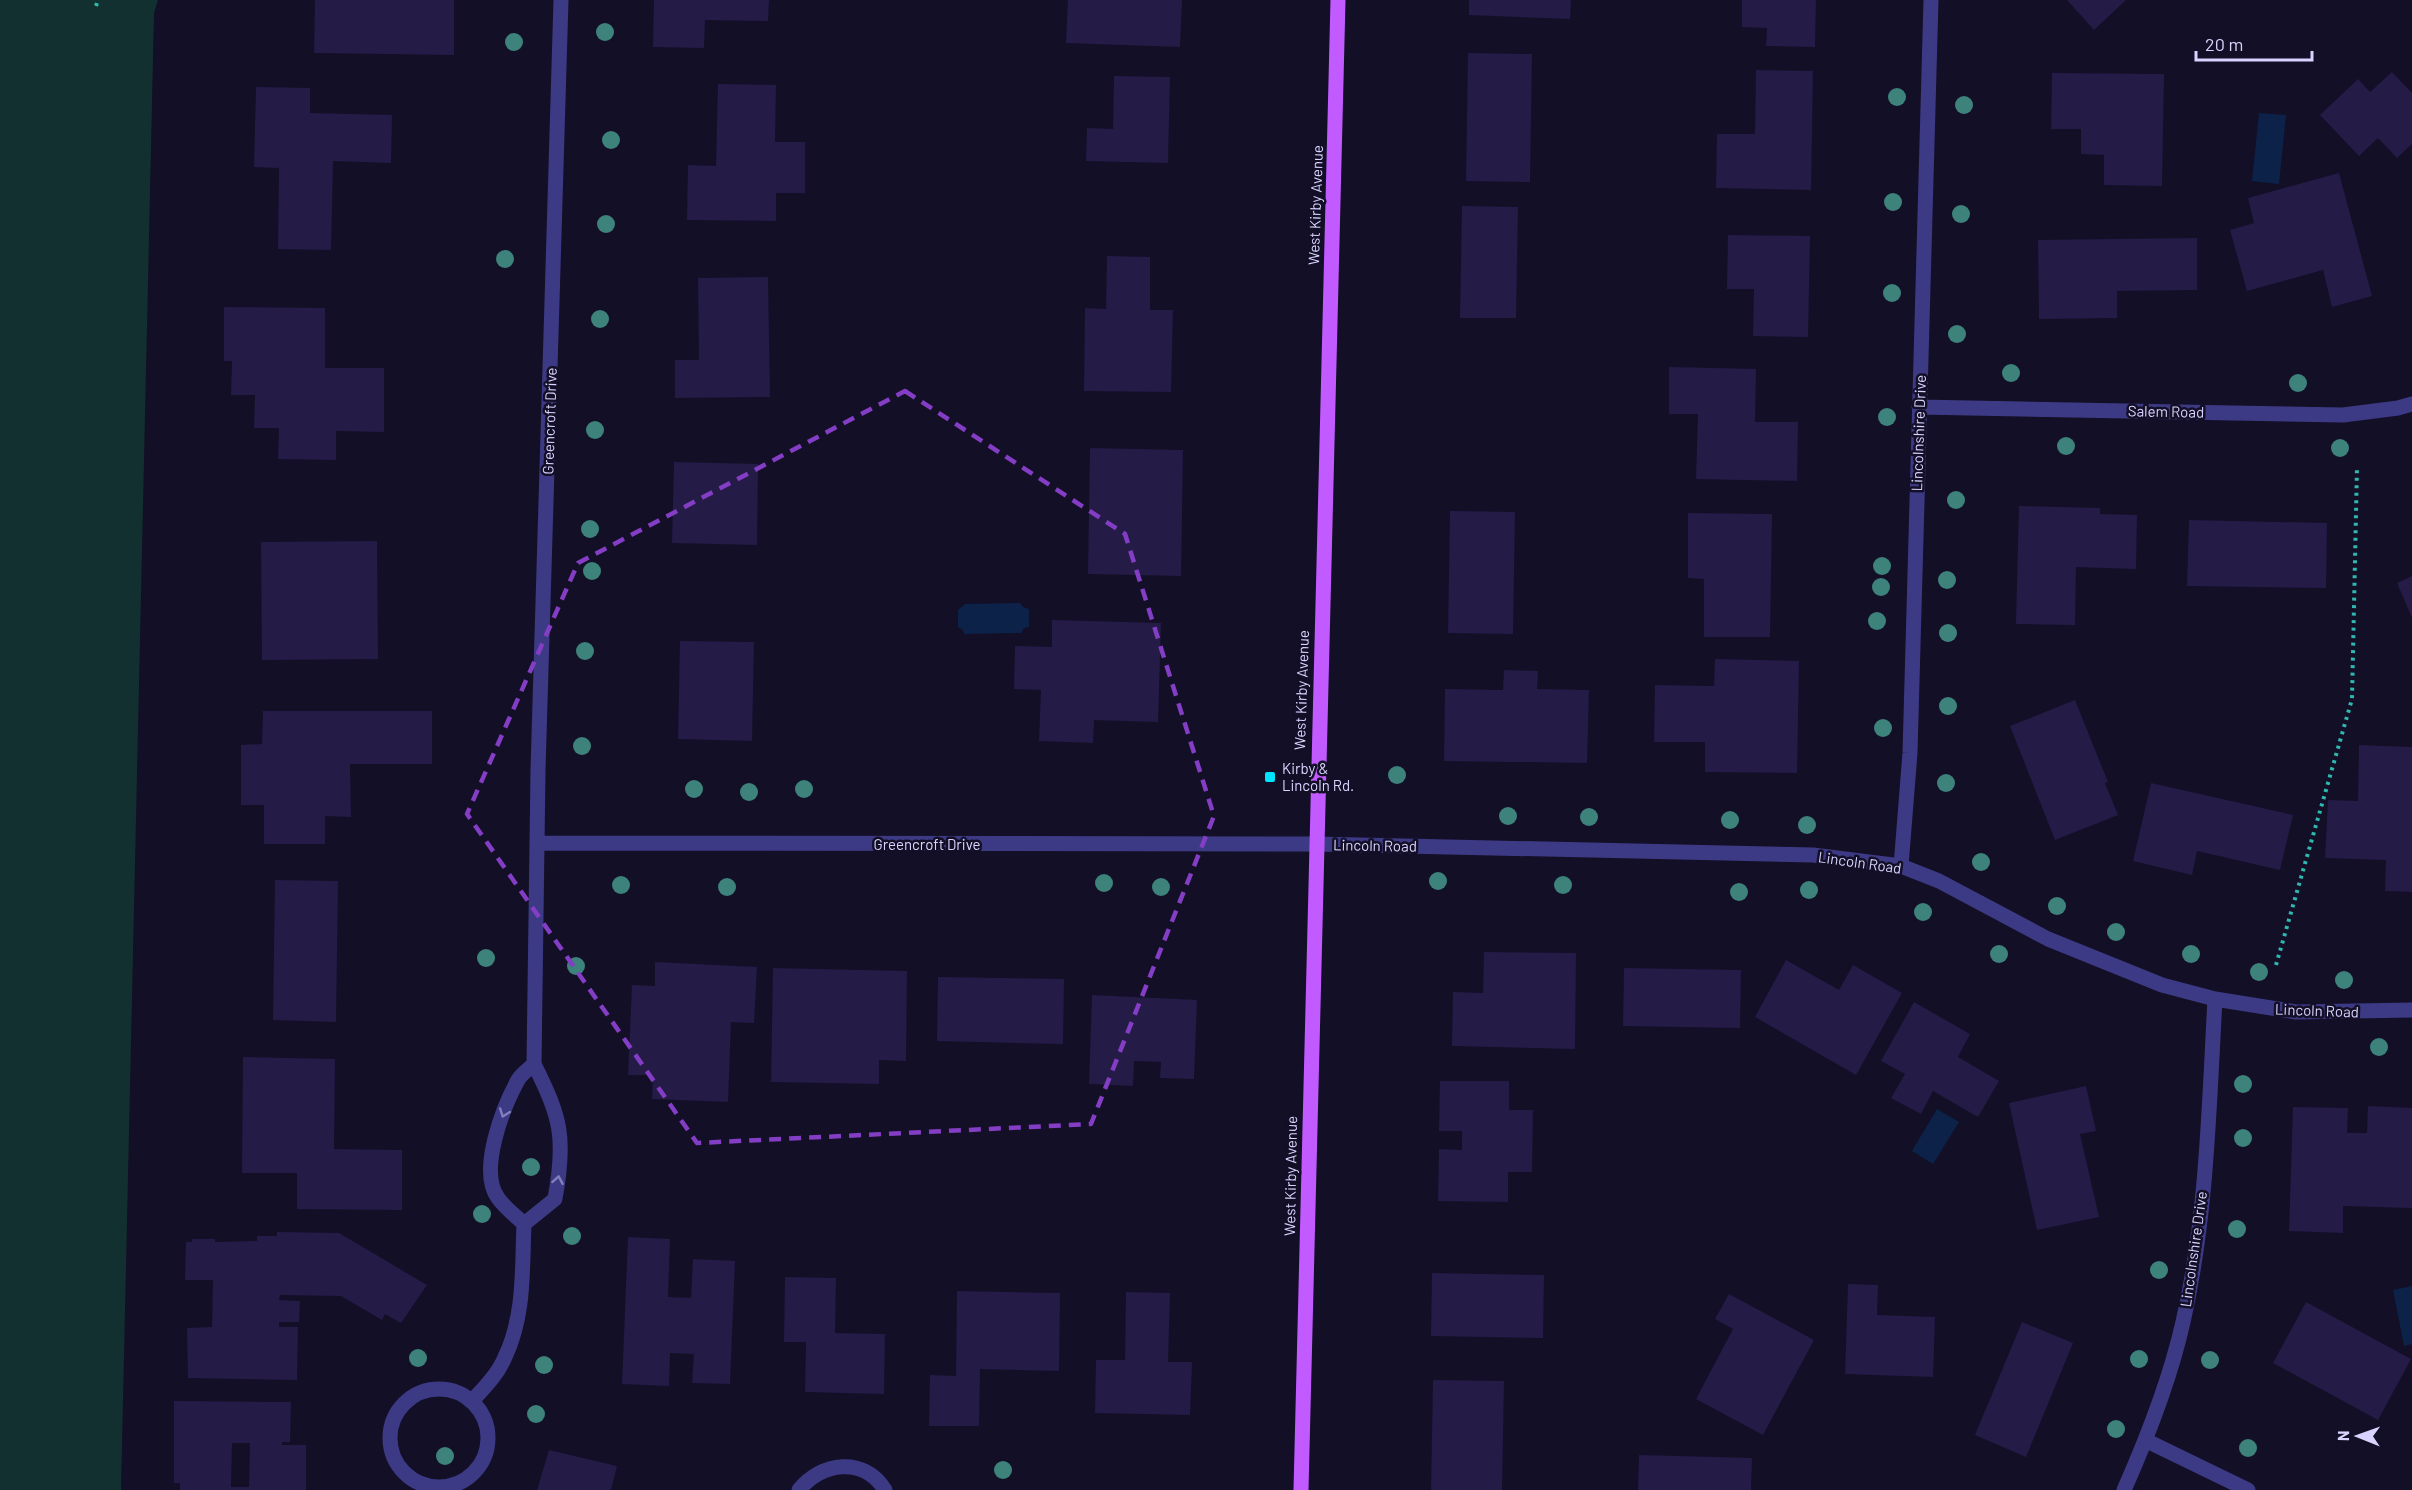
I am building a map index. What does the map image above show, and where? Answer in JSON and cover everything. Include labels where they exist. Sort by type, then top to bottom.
[{"type":"main road","name":"West Kirby Avenue","points":[[1300,1490],[1338,0]]},
{"type":"street","name":"Greencroft Drive","points":[[524,1224],[555,1198],[561,1167],[561,1132],[552,1101],[534,1064],[539,746],[561,0]]},
{"type":"street","name":"Lincolnshire Drive","points":[[1901,866],[1910,753],[1931,0]]},
{"type":"street","name":"Salem Road","points":[[1919,407],[2343,415],[2412,404]]},
{"type":"street","name":"Greencroft Drive","points":[[538,843],[1316,844]]},
{"type":"street","name":"Lincoln Road","points":[[1316,844],[1813,855],[1901,866],[1939,881],[2048,939],[2162,985],[2215,999],[2296,1012],[2412,1011]]},
{"type":"street","name":"Lincolnshire Drive","points":[[2124,1490],[2159,1405],[2183,1322],[2195,1251],[2207,1134],[2215,999]]},
{"type":"street","points":[[472,1401],[489,1382],[505,1358],[520,1312],[524,1224],[497,1198],[490,1176],[492,1153],[503,1115],[519,1077],[534,1064]]},
{"type":"street","points":[[425,1390],[450,1390],[472,1401],[482,1414],[487,1429],[488,1445],[483,1460],[474,1473],[461,1483],[446,1487],[430,1487],[415,1482],[402,1472],[393,1458],[389,1441],[391,1425],[398,1410],[410,1398],[425,1390]]},
{"type":"street","points":[[2145,1440],[2248,1490]]},
{"type":"street","points":[[799,1490],[808,1478],[823,1470],[839,1467],[855,1468],[871,1475],[885,1490]]},
{"type":"path","points":[[96,6],[98,0]]},
{"type":"path","points":[[2276,965],[2352,699],[2356,467]]},
{"type":"highlighted area","points":[[905,391],[1125,534],[1214,816],[1091,1124],[697,1143],[467,814],[578,563]]},
{"type":"green space","points":[[0,0],[158,0],[154,13],[121,1490],[0,1490]]},
{"type":"water","points":[[2259,113],[2286,115],[2279,184],[2252,181]]},
{"type":"water","points":[[1020,603],[1029,609],[1029,627],[1024,628],[1021,633],[964,634],[963,630],[958,627],[958,610],[965,604]]},
{"type":"water","points":[[1937,1109],[1959,1122],[1933,1164],[1912,1151]]},
{"type":"water","points":[[2412,1286],[2412,1344],[2404,1346],[2393,1290]]},
{"type":"building","points":[[315,0],[454,0],[454,55],[314,53]]},
{"type":"building","points":[[654,0],[769,0],[768,21],[705,20],[704,48],[653,47]]},
{"type":"building","points":[[1068,0],[1182,0],[1180,47],[1066,43]]},
{"type":"building","points":[[1469,0],[1571,0],[1570,19],[1469,15]]},
{"type":"building","points":[[1742,0],[1816,0],[1815,47],[1766,46],[1767,28],[1742,27]]},
{"type":"building","points":[[2067,0],[2126,0],[2094,30]]},
{"type":"building","points":[[1468,53],[1532,54],[1530,182],[1466,181]]},
{"type":"building","points":[[1756,70],[1813,71],[1811,190],[1716,188],[1717,134],[1755,134]]},
{"type":"building","points":[[2392,72],[2412,93],[2412,144],[2397,158],[2378,138],[2359,156],[2320,115],[2358,79],[2370,92]]},
{"type":"building","points":[[2052,73],[2164,74],[2162,186],[2104,185],[2104,155],[2081,154],[2081,129],[2051,129]]},
{"type":"building","points":[[1114,76],[1170,77],[1168,163],[1086,161],[1087,128],[1113,129]]},
{"type":"building","points":[[718,84],[776,85],[775,142],[805,142],[805,193],[776,193],[776,221],[687,220],[688,165],[716,166]]},
{"type":"building","points":[[256,87],[310,88],[310,113],[392,115],[391,163],[333,161],[331,250],[278,249],[279,168],[254,167]]},
{"type":"building","points":[[2339,173],[2372,296],[2332,307],[2323,270],[2247,291],[2230,230],[2254,223],[2248,198]]},
{"type":"building","points":[[1462,206],[1518,207],[1516,318],[1460,318]]},
{"type":"building","points":[[1728,235],[1810,236],[1808,337],[1753,336],[1754,289],[1727,289]]},
{"type":"building","points":[[2197,238],[2197,290],[2117,291],[2117,318],[2039,319],[2038,240]]},
{"type":"building","points":[[1107,256],[1150,257],[1150,310],[1173,310],[1171,392],[1084,391],[1085,308],[1106,309]]},
{"type":"building","points":[[768,277],[770,397],[675,398],[675,360],[699,360],[698,278]]},
{"type":"building","points":[[224,307],[325,308],[325,368],[384,368],[384,432],[336,431],[336,460],[278,459],[279,428],[254,428],[255,395],[231,395],[232,361],[224,361]]},
{"type":"building","points":[[1669,367],[1756,369],[1755,422],[1798,422],[1797,481],[1696,479],[1698,414],[1669,414]]},
{"type":"building","points":[[1090,448],[1183,450],[1181,576],[1088,574]]},
{"type":"building","points":[[674,462],[758,464],[757,545],[672,543]]},
{"type":"building","points":[[2019,506],[2100,508],[2100,514],[2137,515],[2136,569],[2076,567],[2075,625],[2016,624]]},
{"type":"building","points":[[1450,511],[1515,512],[1513,634],[1448,633]]},
{"type":"building","points":[[1688,513],[1772,514],[1770,637],[1704,637],[1704,579],[1688,578]]},
{"type":"building","points":[[2189,520],[2327,523],[2326,588],[2187,586]]},
{"type":"building","points":[[377,541],[378,659],[262,660],[261,542]]},
{"type":"building","points":[[2412,576],[2412,618],[2397,583]]},
{"type":"building","points":[[1052,620],[1161,623],[1158,722],[1094,720],[1093,743],[1039,741],[1041,690],[1014,689],[1015,646],[1052,647]]},
{"type":"building","points":[[680,641],[754,642],[752,741],[678,739]]},
{"type":"building","points":[[1715,659],[1799,661],[1797,773],[1705,772],[1705,742],[1654,742],[1655,685],[1714,686]]},
{"type":"building","points":[[1504,670],[1538,671],[1537,689],[1589,690],[1587,763],[1444,761],[1445,689],[1503,690]]},
{"type":"building","points":[[2075,700],[2108,782],[2105,783],[2118,815],[2055,840],[2010,726]]},
{"type":"building","points":[[263,711],[432,711],[432,764],[350,764],[351,817],[325,816],[325,844],[264,844],[264,805],[241,805],[241,745],[262,744]]},
{"type":"building","points":[[2359,745],[2412,747],[2412,892],[2385,891],[2386,860],[2325,858],[2328,800],[2358,801]]},
{"type":"building","points":[[2151,783],[2293,815],[2280,870],[2197,851],[2192,875],[2133,861]]},
{"type":"building","points":[[275,880],[338,881],[336,1022],[273,1020]]},
{"type":"building","points":[[1484,952],[1576,953],[1575,1049],[1452,1046],[1453,992],[1483,993]]},
{"type":"building","points":[[1786,960],[1839,990],[1853,965],[1902,993],[1856,1075],[1755,1017]]},
{"type":"building","points":[[655,962],[757,967],[754,1023],[731,1022],[728,1102],[652,1099],[653,1075],[628,1075],[632,985],[655,986]]},
{"type":"building","points":[[773,968],[907,971],[906,1061],[879,1060],[879,1084],[771,1082]]},
{"type":"building","points":[[1624,968],[1741,970],[1740,1028],[1623,1026]]},
{"type":"building","points":[[938,977],[1064,979],[1063,1044],[937,1041]]},
{"type":"building","points":[[1092,995],[1197,1000],[1194,1079],[1160,1078],[1161,1062],[1134,1061],[1133,1086],[1089,1084]]},
{"type":"building","points":[[1914,1002],[1970,1034],[1958,1057],[1999,1081],[1978,1117],[1933,1091],[1921,1114],[1891,1098],[1905,1074],[1881,1061]]},
{"type":"building","points":[[243,1057],[335,1059],[334,1149],[402,1150],[402,1210],[297,1209],[297,1173],[242,1173]]},
{"type":"building","points":[[1440,1081],[1509,1081],[1509,1110],[1533,1110],[1532,1172],[1508,1172],[1508,1202],[1438,1201],[1439,1149],[1462,1150],[1462,1131],[1439,1131]]},
{"type":"building","points":[[2086,1086],[2096,1131],[2080,1134],[2099,1217],[2037,1230],[2009,1103]]},
{"type":"building","points":[[2368,1106],[2412,1108],[2412,1208],[2343,1206],[2343,1233],[2289,1231],[2293,1107],[2348,1108],[2347,1133],[2367,1133]]},
{"type":"building","points":[[277,1232],[339,1233],[427,1285],[401,1323],[385,1314],[382,1320],[341,1296],[280,1295],[279,1300],[300,1301],[299,1322],[279,1322],[279,1327],[298,1327],[297,1380],[188,1378],[187,1328],[212,1327],[213,1280],[185,1280],[186,1242],[192,1242],[192,1239],[215,1239],[215,1242],[257,1241],[257,1236],[277,1236]]},
{"type":"building","points":[[628,1237],[670,1239],[668,1297],[691,1298],[693,1259],[735,1261],[730,1384],[692,1383],[694,1354],[670,1353],[669,1386],[622,1384]]},
{"type":"building","points":[[1432,1273],[1544,1275],[1543,1338],[1431,1336]]},
{"type":"building","points":[[785,1277],[836,1278],[835,1333],[885,1334],[884,1394],[805,1392],[806,1342],[784,1342]]},
{"type":"building","points":[[1848,1284],[1878,1285],[1877,1315],[1935,1317],[1933,1377],[1845,1374]]},
{"type":"building","points":[[957,1291],[1060,1293],[1059,1371],[980,1369],[979,1426],[929,1426],[930,1375],[956,1376]]},
{"type":"building","points":[[1126,1292],[1170,1293],[1168,1362],[1192,1362],[1190,1415],[1095,1413],[1096,1360],[1125,1360]]},
{"type":"building","points":[[1729,1294],[1814,1340],[1763,1435],[1696,1399],[1733,1329],[1715,1319]]},
{"type":"building","points":[[2306,1302],[2411,1359],[2378,1420],[2273,1363]]},
{"type":"building","points":[[2022,1322],[2073,1343],[2026,1457],[1975,1435]]},
{"type":"building","points":[[1433,1380],[1504,1381],[1502,1490],[1431,1490]]},
{"type":"building","points":[[174,1401],[291,1402],[290,1442],[282,1442],[282,1445],[306,1445],[306,1490],[180,1490],[180,1483],[174,1483]],"holes":[[[232,1443],[250,1443],[249,1487],[231,1487]]]},
{"type":"building","points":[[549,1450],[617,1466],[611,1490],[537,1490]]},
{"type":"building","points":[[1639,1455],[1752,1458],[1751,1490],[1638,1490]]},
{"type":"place","name":"Kirby & Lincoln Rd.","points":[[1270,777]]}]
